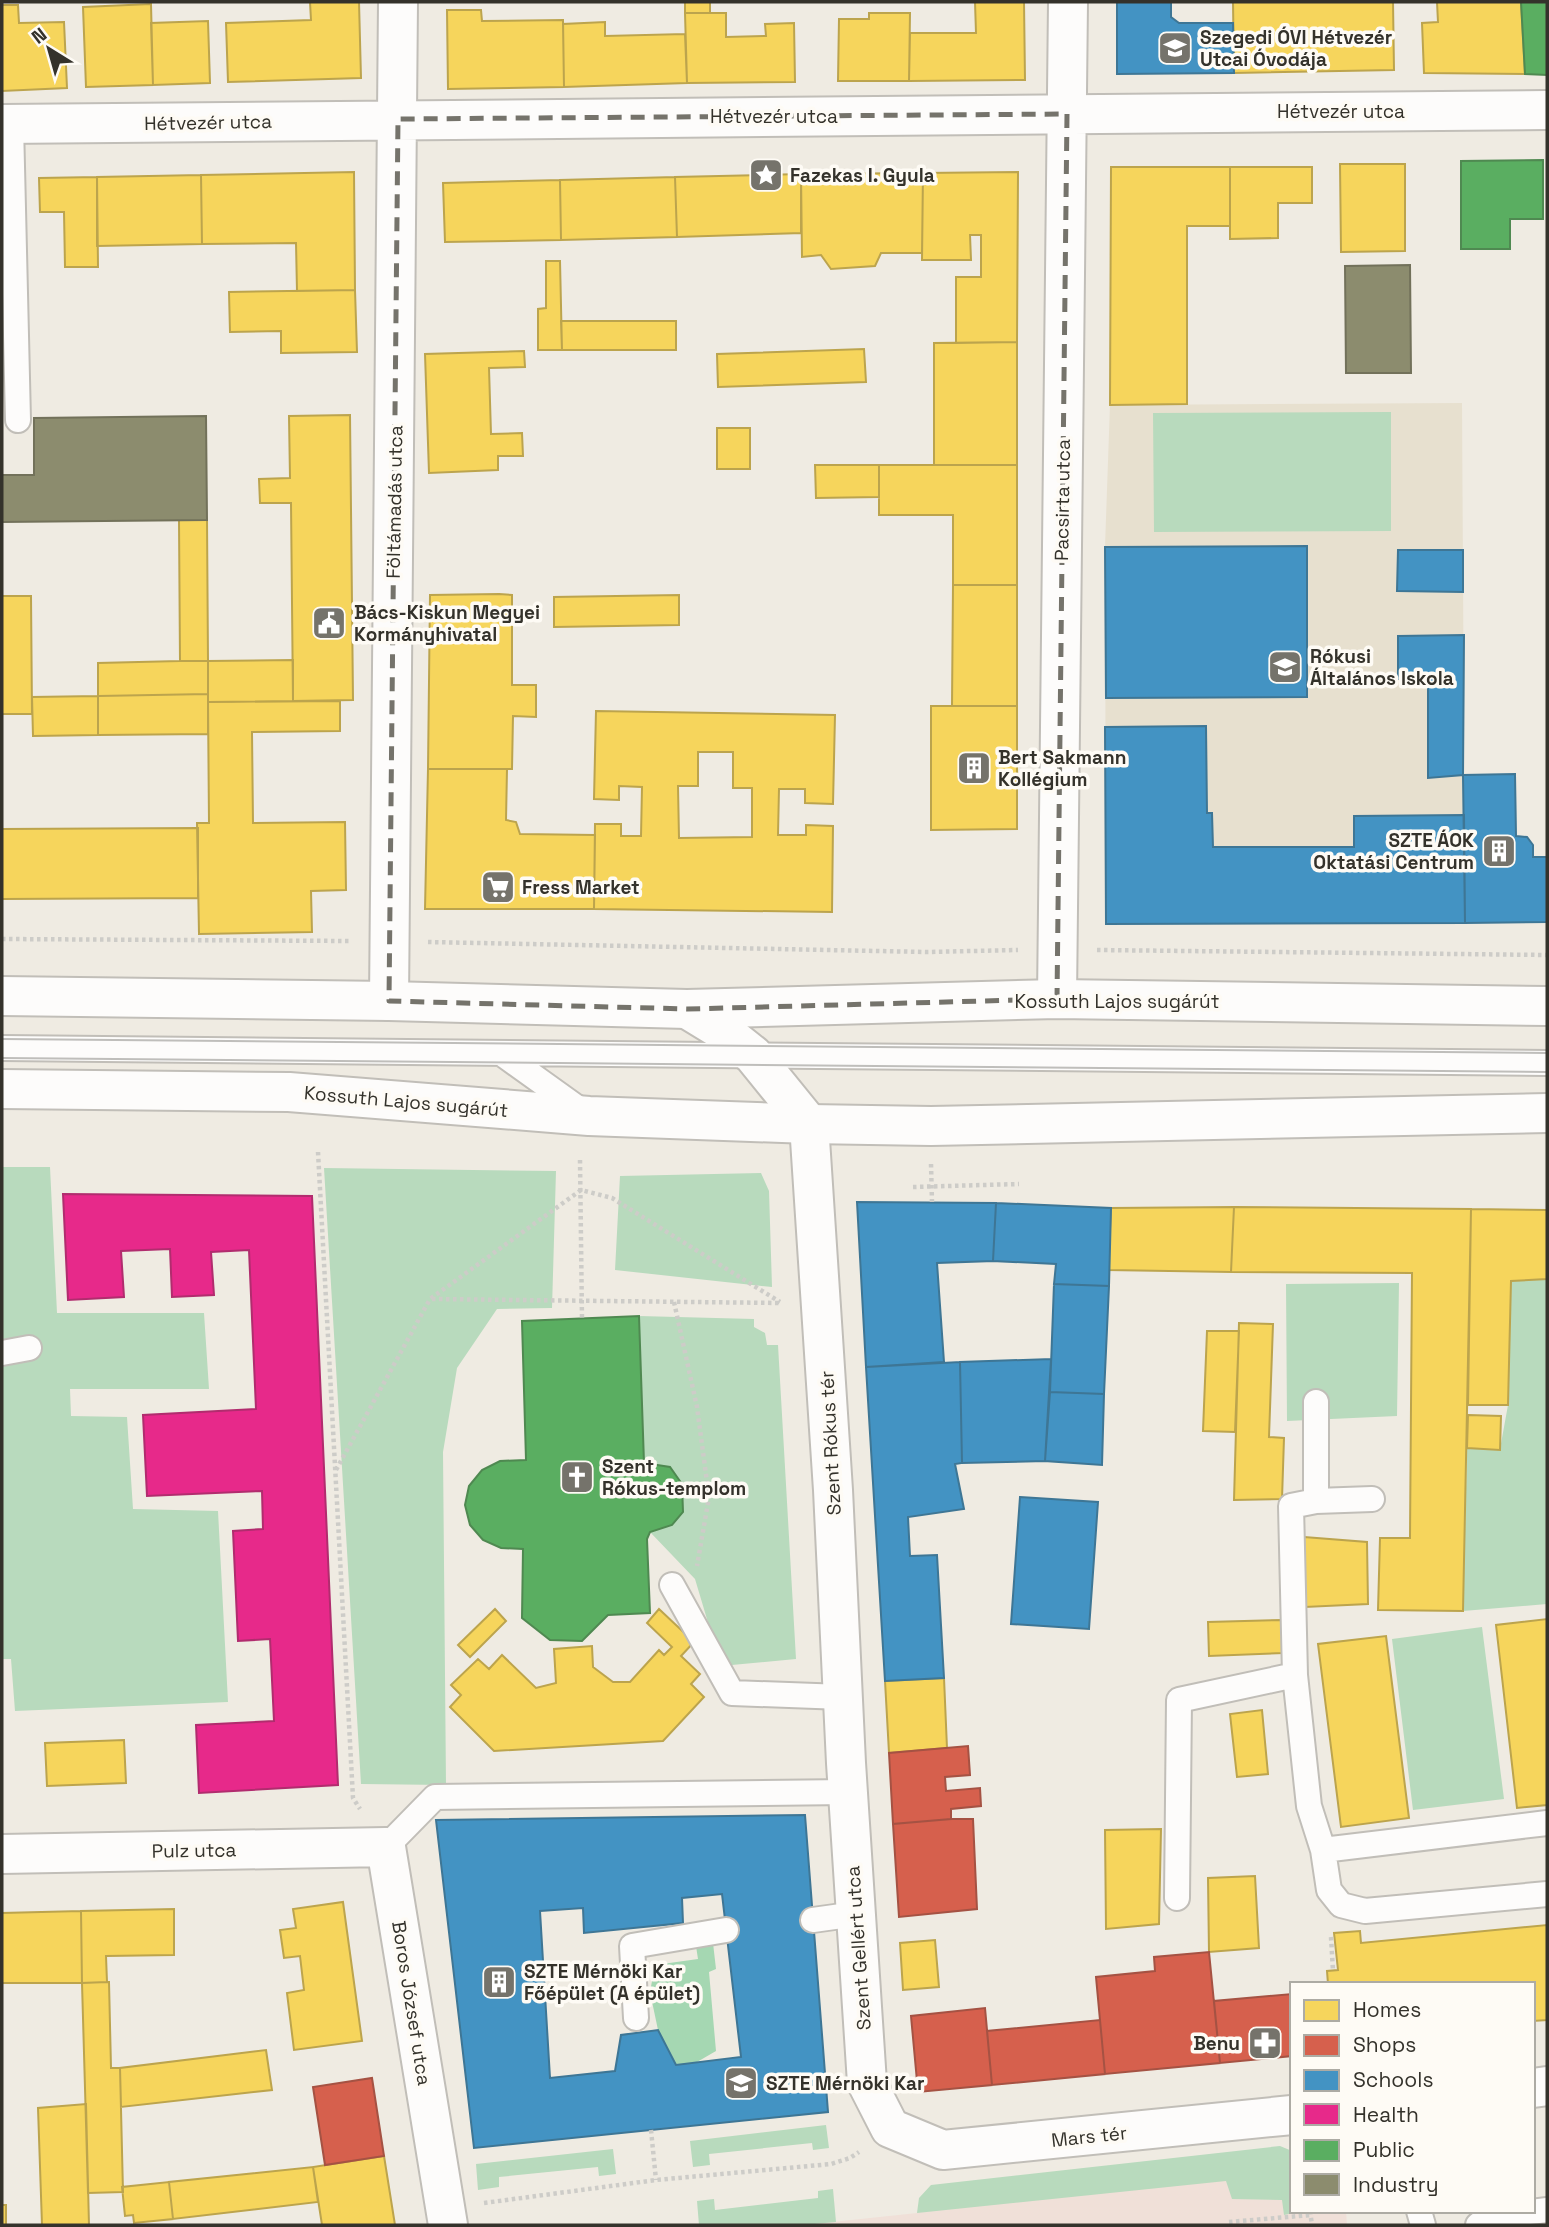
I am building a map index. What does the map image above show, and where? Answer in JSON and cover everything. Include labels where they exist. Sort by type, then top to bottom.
[{"type":"street","name":"Föltámadás utca","points":[[389,1002],[398,2]]},
{"type":"street","name":"Pacsirta utca","points":[[1057,999],[1068,2]]},
{"type":"street","name":"Hétvezér utca","points":[[6,124],[1547,110]]},
{"type":"street","name":"Kossuth Lajos sugárút","points":[[2,996],[687,1009],[1057,999],[1547,1006]]},
{"type":"street","points":[[687,1009],[723,1031],[753,1055],[810,1124]]},
{"type":"street","name":"Kossuth Lajos sugárút","points":[[2,1089],[289,1092],[589,1116],[931,1126],[1547,1113]]},
{"type":"street","name":"Szent Rókus tér","points":[[810,1124],[833,1477],[847,1778]]},
{"type":"street","name":"Szent Gellért utca","points":[[847,1778],[867,2083],[890,2128]]},
{"type":"street","name":"Pulz utca","points":[[2,1854],[386,1847]]},
{"type":"street","name":"Boros József utca","points":[[386,1847],[447,2217]]},
{"type":"street","name":"Mars tér","points":[[890,2128],[943,2150],[1290,2115]]},
{"type":"lane","points":[[6,124],[18,420]]},
{"type":"lane","points":[[2,1048],[1547,1063]]},
{"type":"lane","points":[[501,1053],[589,1116]]},
{"type":"lane","points":[[2,1353],[29,1348]]},
{"type":"lane","points":[[1316,1501],[1317,1402]]},
{"type":"lane","points":[[1372,1499],[1316,1501],[1291,1506],[1295,1675],[1309,1806],[1323,1850],[1329,1890],[1341,1905],[1365,1911],[1547,1894]]},
{"type":"lane","points":[[672,1584],[732,1693],[843,1697]]},
{"type":"lane","points":[[1177,1898],[1180,1700],[1295,1675]]},
{"type":"lane","points":[[386,1847],[435,1797],[847,1778]]},
{"type":"lane","points":[[1323,1850],[1547,1823]]},
{"type":"lane","points":[[813,1920],[856,1914]]},
{"type":"lane","points":[[636,2018],[632,1946],[726,1930]]},
{"type":"lane","points":[[1478,2225],[1488,2217],[1522,2213]]},
{"type":"path","points":[[2,939],[389,942],[927,952],[1057,950],[1547,955]]},
{"type":"path","points":[[318,1152],[352,1798],[386,1847]]},
{"type":"path","points":[[580,1160],[582,1319]]},
{"type":"path","points":[[931,1160],[932,1202]]},
{"type":"path","points":[[913,1187],[1020,1184]]},
{"type":"path","points":[[336,1471],[430,1299],[581,1190]]},
{"type":"path","points":[[430,1299],[781,1303],[612,1198],[581,1190]]},
{"type":"path","points":[[674,1302],[697,1407],[709,1497],[695,1579],[686,1609]]},
{"type":"path","points":[[447,2217],[656,2180],[831,2164],[850,2158],[890,2128]]},
{"type":"path","points":[[651,2130],[656,2180]]},
{"type":"path","points":[[1229,2222],[1311,2213],[1312,2225]]},
{"type":"highlighted area","points":[[1067,114],[1057,999],[687,1009],[389,1001],[398,119]]},
{"type":"shaded area","name":"Rókusi Általános Iskola","points":[[1462,403],[1465,923],[1106,924],[1105,547],[1110,405]]},
{"type":"shaded area","points":[[1290,2163],[1290,2213],[1346,2213],[1347,2225],[804,2225],[917,2213],[920,2202]]},
{"type":"green space","points":[[1391,412],[1391,531],[1154,532],[1153,413]]},
{"type":"green space","points":[[2,1167],[50,1167],[57,1313],[204,1313],[209,1389],[70,1389],[71,1416],[127,1417],[133,1509],[218,1511],[228,1702],[15,1711],[11,1659],[2,1659]]},
{"type":"green space","points":[[324,1168],[556,1171],[552,1308],[497,1309],[457,1368],[443,1452],[446,1785],[361,1784]]},
{"type":"green space","points":[[761,1173],[769,1191],[772,1287],[615,1270],[620,1176]]},
{"type":"green space","points":[[1547,1278],[1547,1604],[1463,1611],[1467,1448],[1500,1449],[1508,1405],[1511,1281]]},
{"type":"green space","points":[[1399,1283],[1397,1416],[1287,1421],[1286,1284]]},
{"type":"green space","points":[[639,1316],[754,1319],[754,1327],[765,1333],[767,1345],[778,1345],[796,1659],[721,1666],[695,1579],[650,1532],[672,1525],[683,1512],[682,1484],[670,1467],[644,1463]]},
{"type":"green space","points":[[1482,1627],[1504,1799],[1413,1810],[1392,1639]]},
{"type":"green space","points":[[713,1943],[716,1969],[709,1972],[716,2051],[697,2062],[676,2065],[658,2030],[650,1992],[655,1965],[698,1959],[696,1946]]},
{"type":"green space","points":[[826,2125],[829,2148],[813,2150],[812,2143],[709,2154],[710,2165],[693,2167],[690,2141]]},
{"type":"green space","points":[[1280,2146],[1290,2150],[1290,2213],[1293,2213],[1284,2215],[1282,2200],[1232,2199],[1226,2181],[917,2213],[919,2198],[931,2185]]},
{"type":"green space","points":[[613,2149],[616,2174],[599,2176],[598,2167],[499,2177],[499,2187],[478,2190],[476,2164]]},
{"type":"green space","points":[[833,2189],[836,2222],[804,2225],[699,2225],[697,2201],[714,2199],[715,2210],[818,2198],[818,2191]]},
{"type":"building: Homes","points":[[310,2],[359,2],[361,78],[228,82],[226,23],[311,20]]},
{"type":"building: Homes","points":[[685,2],[710,2],[710,13],[685,13]]},
{"type":"building: Homes","points":[[975,2],[1024,2],[1025,80],[909,81],[910,33],[976,33]]},
{"type":"building: Homes","points":[[1233,2],[1393,2],[1394,70],[1234,73]]},
{"type":"building: Homes","points":[[1437,2],[1521,2],[1525,74],[1424,73],[1422,23],[1438,22]]},
{"type":"building: Homes","points":[[151,4],[153,85],[86,87],[83,7]]},
{"type":"building: Homes","points":[[2,5],[18,5],[19,23],[64,22],[67,88],[2,91]]},
{"type":"building: Homes","points":[[447,10],[481,10],[482,21],[563,20],[564,87],[448,89]]},
{"type":"building: Homes","points":[[685,13],[726,13],[726,37],[766,36],[765,24],[794,23],[795,82],[687,83]]},
{"type":"building: Homes","points":[[869,13],[910,13],[909,81],[838,81],[839,19],[869,19]]},
{"type":"building: Homes","points":[[208,21],[210,83],[153,85],[151,23]]},
{"type":"building: Homes","points":[[605,22],[605,36],[685,34],[687,83],[564,87],[563,24]]},
{"type":"building: Homes","points":[[1340,164],[1405,164],[1405,251],[1341,252]]},
{"type":"building: Homes","points":[[1111,167],[1230,167],[1230,226],[1187,226],[1187,404],[1110,405]]},
{"type":"building: Homes","points":[[1230,167],[1312,167],[1312,203],[1278,203],[1278,238],[1230,239]]},
{"type":"building: Homes","points":[[354,172],[355,290],[297,291],[296,243],[202,244],[201,175]]},
{"type":"building: Homes","points":[[1018,172],[1017,342],[956,343],[956,277],[981,277],[981,235],[970,235],[971,260],[922,260],[923,173]]},
{"type":"building: Homes","points":[[923,173],[922,253],[881,253],[875,266],[831,269],[821,255],[802,257],[801,174]]},
{"type":"building: Homes","points":[[801,174],[801,233],[677,237],[675,177]]},
{"type":"building: Homes","points":[[201,175],[202,244],[97,246],[97,177]]},
{"type":"building: Homes","points":[[97,177],[98,267],[65,267],[64,212],[40,212],[39,178]]},
{"type":"building: Homes","points":[[675,177],[677,237],[561,240],[560,180]]},
{"type":"building: Homes","points":[[560,180],[561,240],[445,242],[443,183]]},
{"type":"building: Homes","points":[[546,261],[560,261],[562,350],[538,350],[538,309],[546,308]]},
{"type":"building: Homes","points":[[355,290],[357,352],[281,353],[281,331],[230,332],[229,292]]},
{"type":"building: Homes","points":[[561,321],[676,321],[676,350],[562,350]]},
{"type":"building: Homes","points":[[1017,342],[1017,465],[934,465],[934,343]]},
{"type":"building: Homes","points":[[864,349],[866,382],[718,387],[717,354]]},
{"type":"building: Homes","points":[[524,351],[525,367],[489,368],[491,434],[522,433],[523,456],[498,456],[498,470],[429,473],[425,354]]},
{"type":"building: Homes","points":[[350,415],[353,700],[293,701],[291,503],[260,503],[259,479],[290,478],[289,416]]},
{"type":"building: Homes","points":[[717,428],[750,428],[750,469],[717,469]]},
{"type":"building: Homes","points":[[815,465],[879,465],[879,497],[816,498]]},
{"type":"building: Homes","points":[[879,465],[1017,465],[1017,585],[953,585],[953,515],[879,515]]},
{"type":"building: Homes","points":[[179,520],[207,520],[208,661],[180,661]]},
{"type":"building: Homes","points":[[953,585],[1017,585],[1017,706],[952,706]]},
{"type":"building: Homes","points":[[430,595],[512,595],[512,685],[536,685],[536,717],[513,716],[512,769],[428,769]]},
{"type":"building: Homes","points":[[679,595],[679,625],[554,627],[554,597]]},
{"type":"building: Homes","points":[[2,596],[31,596],[32,714],[2,714]]},
{"type":"building: Homes","points":[[293,660],[293,701],[208,702],[208,661]]},
{"type":"building: Homes","points":[[208,661],[208,694],[98,696],[98,663]]},
{"type":"building: Homes","points":[[208,694],[208,734],[98,735],[98,696]]},
{"type":"building: Homes","points":[[98,696],[98,735],[33,736],[32,697]]},
{"type":"building: Homes","points":[[340,701],[340,731],[252,732],[253,823],[345,822],[346,890],[311,891],[312,932],[199,934],[197,823],[209,823],[208,702]]},
{"type":"building: Homes","name":"Bert Sakmann Kollégium","points":[[931,706],[1017,706],[1017,829],[931,830]]},
{"type":"building: Homes","points":[[596,711],[835,715],[833,804],[805,803],[805,789],[779,789],[778,835],[806,835],[806,825],[833,826],[832,912],[594,909],[595,824],[621,824],[621,836],[641,836],[642,787],[619,786],[619,800],[594,799]],"holes":[[[698,752],[733,752],[733,788],[752,788],[752,837],[679,838],[678,786],[698,786]]]},
{"type":"building: Homes","points":[[428,769],[507,769],[506,820],[516,822],[520,834],[595,835],[594,909],[425,909]]},
{"type":"building: Homes","points":[[198,828],[198,898],[2,899],[2,829]]},
{"type":"building: Homes","points":[[1234,1207],[1471,1209],[1463,1611],[1378,1610],[1380,1538],[1410,1538],[1412,1273],[1231,1272]]},
{"type":"building: Homes","points":[[1234,1207],[1231,1272],[1108,1270],[1111,1208]]},
{"type":"building: Homes","points":[[1471,1209],[1547,1210],[1547,1279],[1511,1281],[1508,1405],[1468,1405]]},
{"type":"building: Homes","points":[[1239,1323],[1273,1324],[1269,1437],[1284,1438],[1282,1499],[1234,1500]]},
{"type":"building: Homes","points":[[1207,1331],[1239,1331],[1235,1432],[1203,1431]]},
{"type":"building: Homes","points":[[1468,1415],[1501,1416],[1500,1450],[1467,1448]]},
{"type":"building: Homes","points":[[1304,1537],[1367,1542],[1368,1604],[1305,1607]]},
{"type":"building: Homes","points":[[495,1609],[506,1621],[470,1657],[458,1645]]},
{"type":"building: Homes","points":[[659,1609],[694,1642],[681,1656],[700,1674],[691,1684],[704,1697],[663,1741],[494,1751],[450,1707],[461,1695],[451,1685],[478,1659],[489,1669],[502,1655],[536,1688],[556,1683],[554,1649],[592,1646],[593,1667],[613,1682],[630,1682],[659,1650],[664,1655],[672,1647],[647,1623]]},
{"type":"building: Homes","points":[[1547,1619],[1547,1805],[1517,1808],[1496,1625]]},
{"type":"building: Homes","points":[[1282,1620],[1283,1653],[1209,1656],[1208,1622]]},
{"type":"building: Homes","points":[[1386,1636],[1409,1818],[1341,1827],[1318,1644]]},
{"type":"building: Homes","points":[[944,1678],[947,1748],[889,1753],[885,1681]]},
{"type":"building: Homes","points":[[1262,1710],[1268,1774],[1237,1777],[1230,1714]]},
{"type":"building: Homes","points":[[124,1740],[126,1783],[47,1786],[45,1743]]},
{"type":"building: Homes","points":[[1161,1829],[1159,1924],[1106,1929],[1105,1830]]},
{"type":"building: Homes","points":[[1255,1876],[1259,1948],[1209,1952],[1208,1878]]},
{"type":"building: Homes","points":[[343,1902],[362,2041],[294,2050],[287,1993],[304,1990],[300,1956],[284,1958],[280,1930],[296,1928],[293,1909]]},
{"type":"building: Homes","points":[[174,1909],[174,1955],[106,1956],[107,1982],[82,1983],[81,1911]]},
{"type":"building: Homes","points":[[81,1911],[82,1983],[2,1983],[2,1913]]},
{"type":"building: Homes","points":[[1547,1925],[1547,2020],[1535,2021],[1535,1982],[1328,1982],[1327,1971],[1338,1970],[1334,1933],[1360,1931],[1361,1943]]},
{"type":"building: Homes","points":[[935,1940],[939,1987],[903,1990],[900,1943]]},
{"type":"building: Homes","points":[[109,1982],[111,2068],[120,2068],[123,2192],[88,2193],[82,1983]]},
{"type":"building: Homes","points":[[266,2050],[272,2090],[121,2107],[120,2068]]},
{"type":"building: Homes","points":[[86,2104],[89,2225],[42,2225],[38,2108]]},
{"type":"building: Homes","points":[[384,2156],[395,2225],[322,2225],[313,2167]]},
{"type":"building: Homes","points":[[313,2167],[318,2202],[173,2219],[169,2182]]},
{"type":"building: Homes","points":[[169,2182],[173,2219],[134,2223],[133,2215],[125,2216],[122,2187]]},
{"type":"building: Homes","points":[[2,2205],[6,2205],[6,2225],[2,2225]]},
{"type":"building: Shops","points":[[968,1746],[970,1775],[945,1777],[946,1791],[980,1788],[981,1806],[951,1809],[951,1819],[893,1824],[889,1753]]},
{"type":"building: Shops","points":[[973,1819],[977,1909],[899,1917],[893,1824]]},
{"type":"building: Shops","points":[[1209,1952],[1220,2063],[1105,2074],[1096,1977],[1155,1971],[1154,1957]]},
{"type":"building: Shops","points":[[1290,1994],[1290,2056],[1220,2063],[1214,2001]]},
{"type":"building: Shops","points":[[985,2008],[992,2085],[918,2092],[911,2016]]},
{"type":"building: Shops","points":[[1100,2020],[1105,2074],[992,2085],[987,2031]]},
{"type":"building: Shops","points":[[372,2078],[384,2156],[325,2165],[313,2087]]},
{"type":"building: Schools","name":"Szegedi ÓVI Hétvezér Utcai Óvodája","points":[[1117,2],[1171,2],[1171,17],[1179,23],[1233,23],[1234,73],[1117,74]]},
{"type":"building: Schools","points":[[1307,546],[1307,697],[1106,698],[1105,547]]},
{"type":"building: Schools","points":[[1398,550],[1463,550],[1463,592],[1397,591]]},
{"type":"building: Schools","points":[[1464,635],[1463,775],[1428,778],[1428,679],[1398,679],[1398,636]]},
{"type":"building: Schools","points":[[1206,726],[1207,813],[1212,813],[1213,847],[1354,847],[1354,816],[1464,815],[1465,923],[1106,924],[1105,727]]},
{"type":"building: Schools","name":"SZTE ÁOK Oktatási Centrum","points":[[1515,774],[1516,836],[1527,837],[1533,845],[1533,857],[1547,857],[1547,922],[1465,923],[1463,775]]},
{"type":"building: Schools","points":[[857,1202],[996,1203],[993,1261],[937,1263],[944,1362],[866,1367]]},
{"type":"building: Schools","points":[[996,1203],[1111,1208],[1109,1286],[1054,1284],[1056,1264],[993,1261]]},
{"type":"building: Schools","points":[[1054,1284],[1109,1286],[1104,1394],[1050,1392]]},
{"type":"building: Schools","points":[[1051,1359],[1045,1461],[962,1463],[960,1362]]},
{"type":"building: Schools","points":[[960,1362],[962,1463],[955,1464],[964,1509],[908,1517],[910,1556],[937,1555],[944,1678],[885,1681],[866,1367]]},
{"type":"building: Schools","points":[[1050,1392],[1104,1394],[1102,1465],[1045,1461]]},
{"type":"building: Schools","points":[[1020,1497],[1098,1502],[1089,1629],[1011,1624]]},
{"type":"building: Schools","name":"SZTE Mérnöki Kar Főépület (A épület)","points":[[805,1815],[828,2112],[474,2148],[436,1820]],"holes":[[[722,1894],[741,2057],[676,2065],[658,2030],[621,2035],[615,2071],[550,2078],[540,1911],[583,1908],[584,1933],[683,1923],[682,1898]]]},
{"type":"building: Health","points":[[63,1194],[312,1196],[338,1785],[199,1793],[196,1725],[274,1721],[270,1639],[238,1641],[233,1531],[263,1529],[262,1491],[147,1496],[143,1415],[256,1409],[249,1250],[211,1252],[214,1295],[172,1297],[170,1249],[121,1251],[124,1297],[68,1300]]},
{"type":"building: Public","points":[[1521,2],[1547,2],[1547,75],[1525,74]]},
{"type":"building: Public","points":[[1543,160],[1543,219],[1510,219],[1510,249],[1461,249],[1461,161]]},
{"type":"building: Public","name":"Szent Rókus-templom","points":[[639,1316],[644,1463],[670,1467],[682,1484],[683,1512],[672,1525],[650,1532],[647,1539],[650,1613],[608,1615],[582,1641],[550,1640],[522,1618],[523,1549],[501,1548],[483,1540],[470,1525],[465,1505],[469,1486],[482,1470],[500,1461],[526,1460],[522,1321]]},
{"type":"building: Industry","points":[[1410,265],[1411,373],[1346,373],[1345,266]]},
{"type":"building: Industry","points":[[206,416],[207,520],[2,522],[2,475],[34,475],[34,418]]},
{"type":"tram line","points":[[2,1039],[1547,1053]]},
{"type":"tram line","points":[[2,1058],[1547,1072]]},
{"type":"place","name":"Szegedi ÓVI Hétvezér Utcai Óvodája","points":[[1175,48]]},
{"type":"place","name":"Fazekas I. Gyula","points":[[766,175]]},
{"type":"place","name":"Bács-Kiskun Megyei Kormányhivatal","points":[[329,623]]},
{"type":"place","name":"Rókusi Általános Iskola","points":[[1285,667]]},
{"type":"place","name":"Bert Sakmann Kollégium","points":[[974,768]]},
{"type":"place","name":"SZTE ÁOK Oktatási Centrum","points":[[1499,851]]},
{"type":"place","name":"Fress Market","points":[[498,887]]},
{"type":"place","name":"Szent Rókus-templom","points":[[577,1477]]},
{"type":"place","name":"SZTE Mérnöki Kar Főépület (A épület)","points":[[499,1982]]},
{"type":"place","name":"Benu","points":[[1265,2043]]},
{"type":"place","name":"SZTE Mérnöki Kar","points":[[741,2083]]}]
